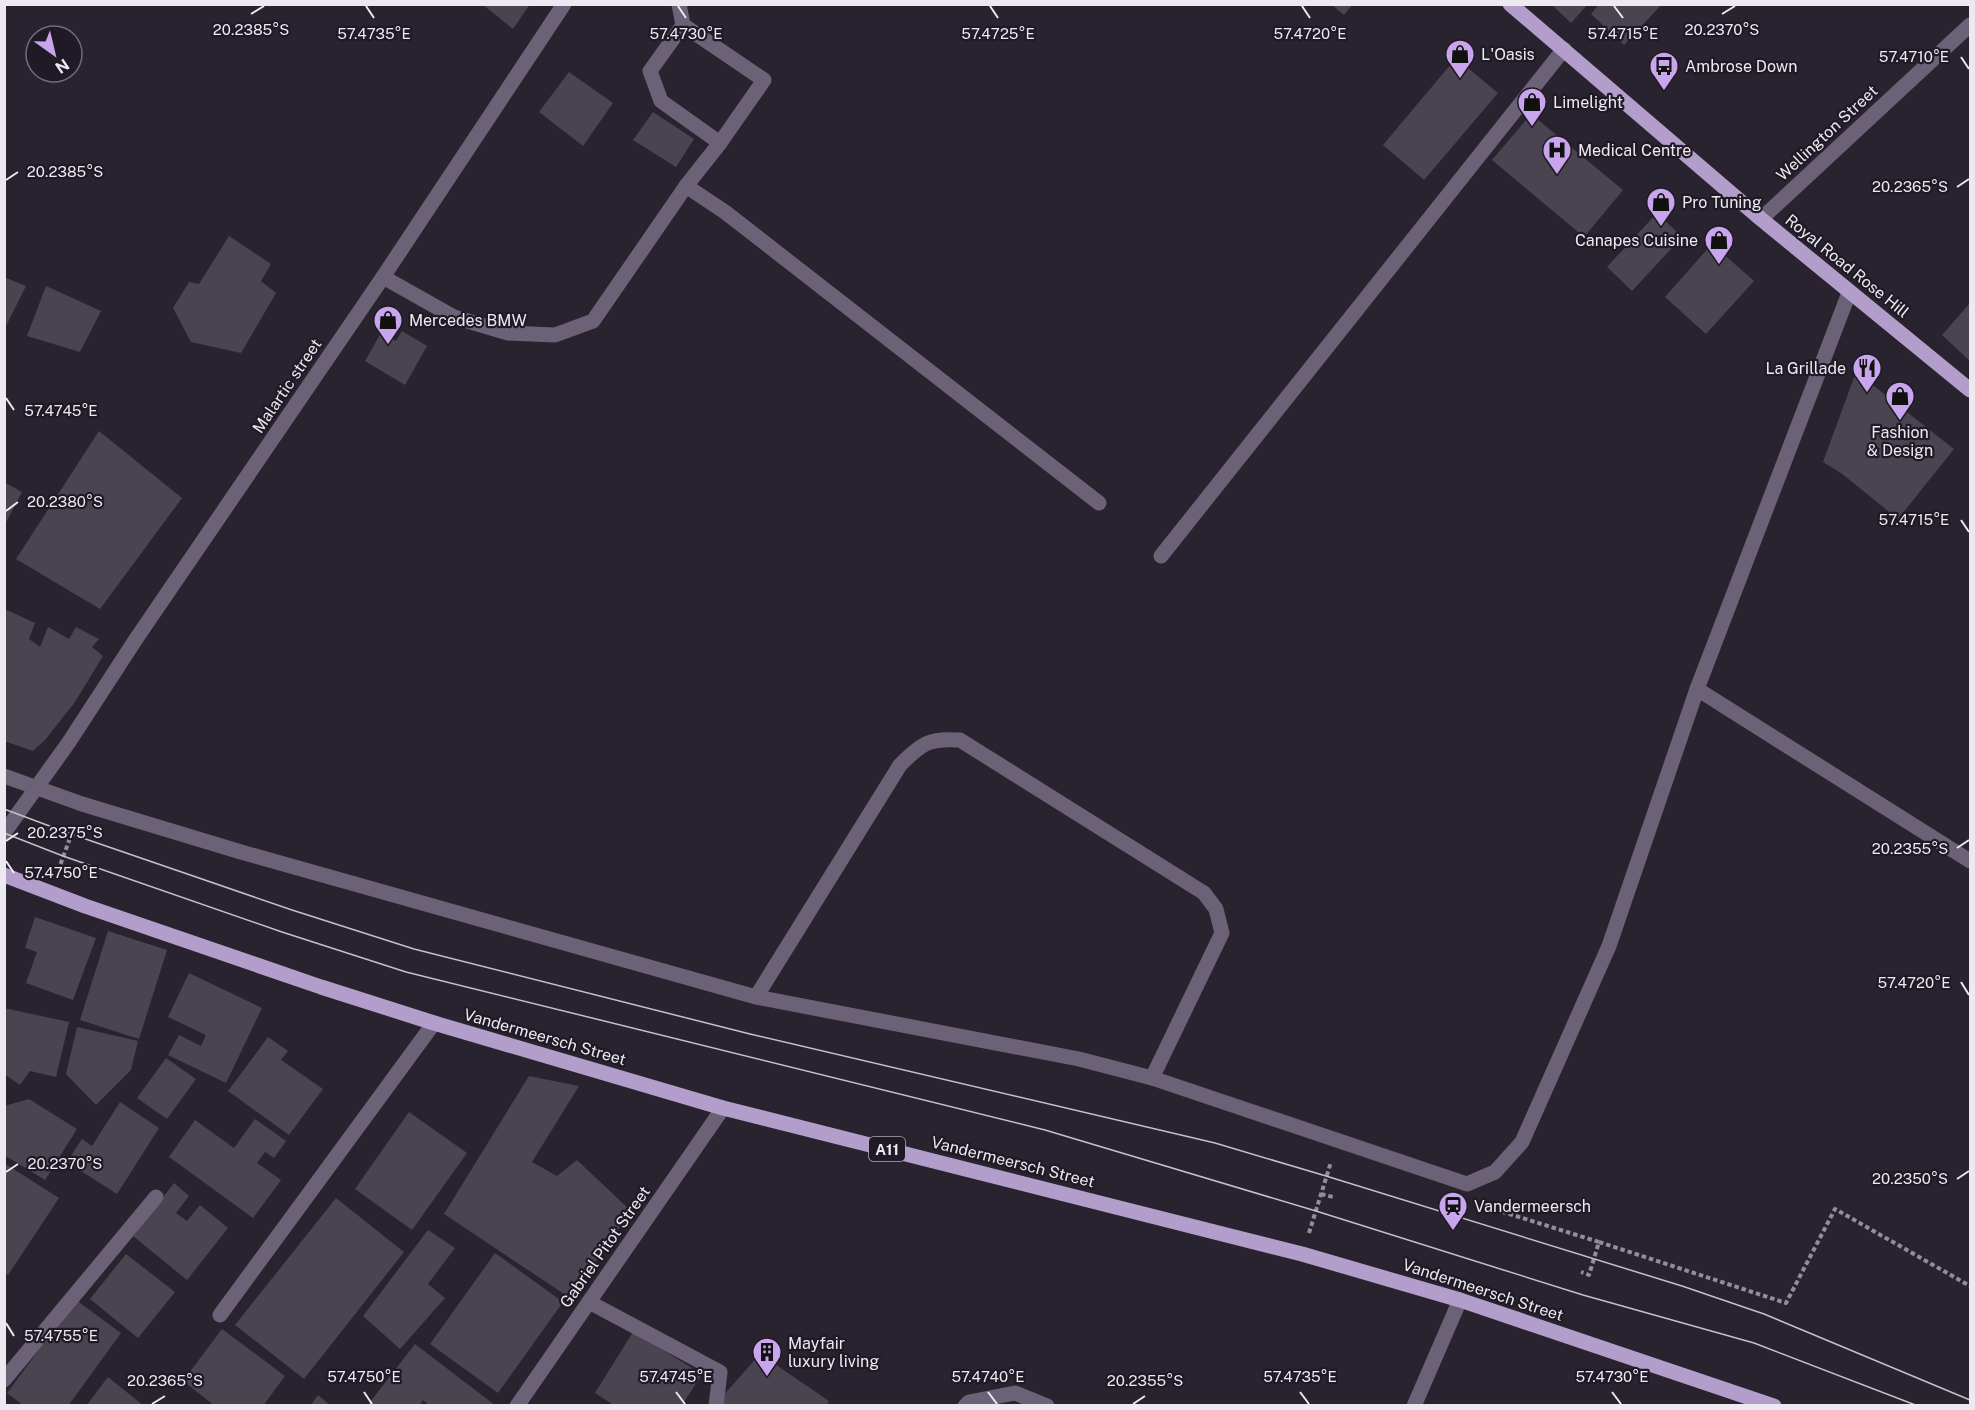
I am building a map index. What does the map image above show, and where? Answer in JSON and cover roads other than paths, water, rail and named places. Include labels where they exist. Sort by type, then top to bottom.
[{"type":"main road","name":"Royal Road Rose Hill","points":[[1510,4],[1761,219],[1971,390]]},
{"type":"main road","name":"Vandermeersch Street","points":[[4,876],[310,983],[434,1023],[723,1108],[1302,1254],[1460,1300],[1774,1406]]},
{"type":"street","name":"Malartic street","points":[[4,833],[69,742],[564,4]]},
{"type":"street","points":[[383,277],[454,317],[508,333],[555,335],[593,321],[686,186],[720,143],[764,80],[683,25],[679,4]]},
{"type":"street","points":[[683,25],[650,71],[661,101],[720,143]]},
{"type":"street","name":"Wellington Street","points":[[1761,219],[1971,26]]},
{"type":"street","points":[[1161,556],[1564,49]]},
{"type":"street","points":[[686,186],[725,212],[1099,503]]},
{"type":"street","points":[[4,776],[82,804],[253,855],[756,997],[1079,1059],[1152,1078],[1467,1184],[1495,1172],[1522,1142],[1609,946],[1696,689],[1850,293]]},
{"type":"street","points":[[1696,689],[1971,861]]},
{"type":"street","points":[[756,997],[900,765],[916,748],[937,738],[960,740],[1204,893],[1216,909],[1222,933],[1152,1078]]},
{"type":"street","points":[[220,1315],[434,1023]]},
{"type":"street","name":"Gabriel Pitot Street","points":[[517,1406],[723,1108]]},
{"type":"street","points":[[4,1380],[156,1197]]},
{"type":"street","points":[[1414,1406],[1460,1300]]},
{"type":"street","points":[[589,1302],[720,1372],[717,1406]]},
{"type":"street","points":[[965,1406],[969,1402],[1015,1393],[1047,1406]]},
{"type":"tram line","points":[[4,809],[292,910],[414,949],[750,1034],[1215,1143],[1326,1176],[1682,1286],[1764,1314],[1970,1400]]},
{"type":"tram line","points":[[4,833],[63,856],[282,932],[406,972],[1045,1130],[1316,1211],[1583,1295],[1754,1343],[1918,1406]]},
{"type":"place","name":"L'Oasis","points":[[1460,80]]},
{"type":"place","name":"Ambrose Down","points":[[1664,92]]},
{"type":"place","name":"Limelight","points":[[1532,128]]},
{"type":"place","name":"Medical Centre","points":[[1557,176]]},
{"type":"place","name":"Pro Tuning","points":[[1661,228]]},
{"type":"place","name":"Canapes Cuisine","points":[[1719,266]]},
{"type":"place","name":"Mercedes BMW","points":[[388,346]]},
{"type":"place","name":"La Grillade","points":[[1867,394]]},
{"type":"place","name":"Fashion & Design","points":[[1900,422]]},
{"type":"place","name":"Vandermeersch","points":[[1453,1232]]},
{"type":"place","name":"Mayfair luxury living","points":[[767,1378]]}]
